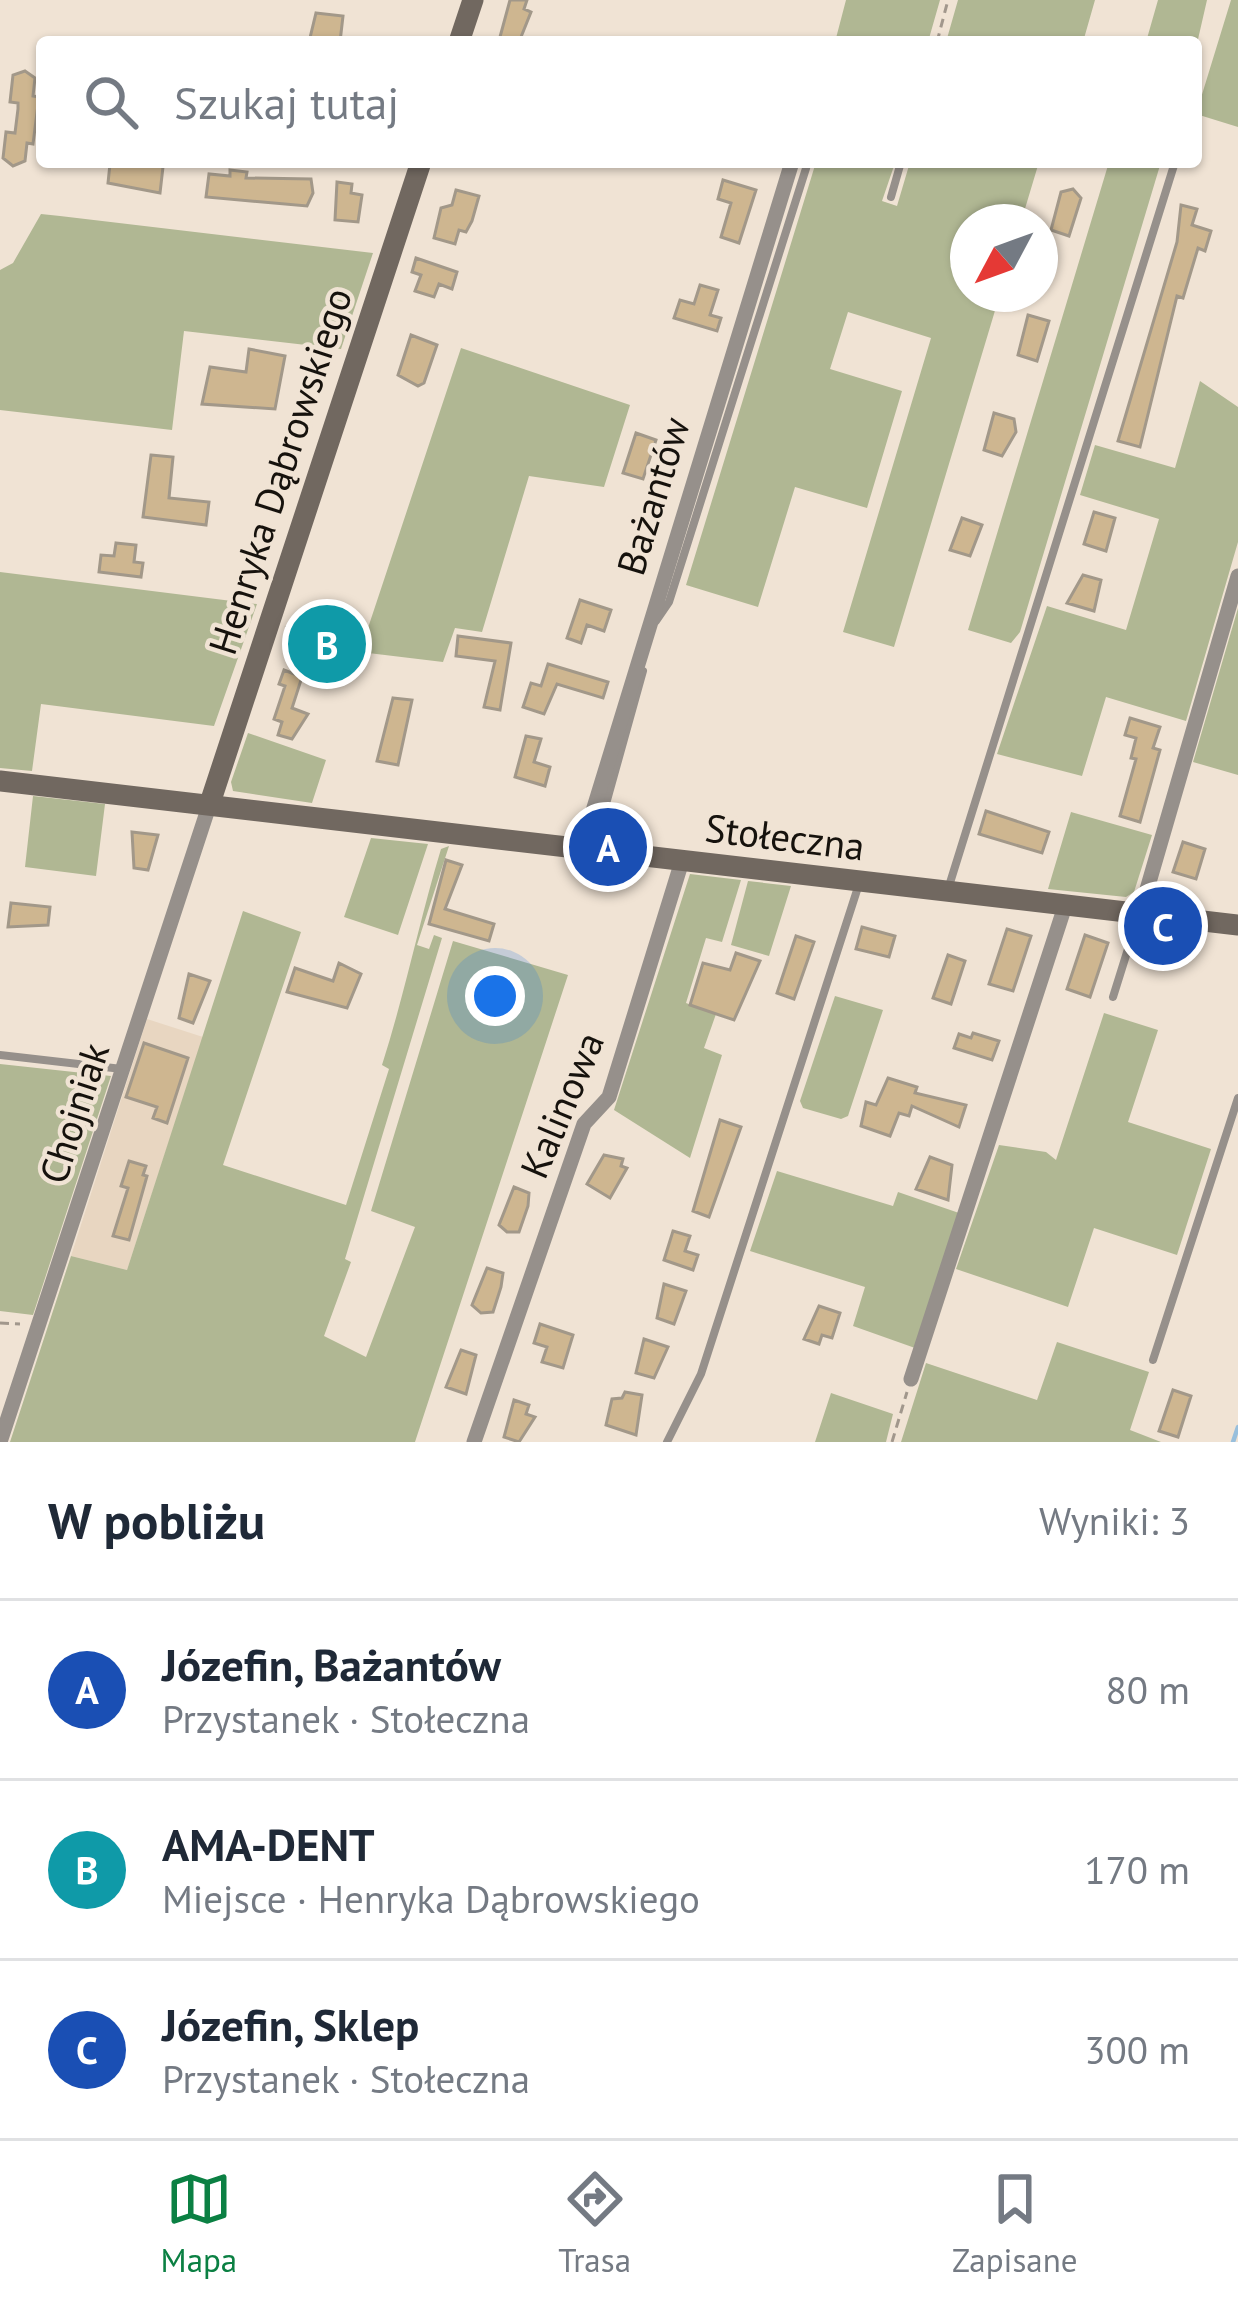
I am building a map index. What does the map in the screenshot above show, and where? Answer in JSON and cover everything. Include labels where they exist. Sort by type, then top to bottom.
[{"type":"street","points":[[461,36],[473,0]]},
{"type":"street","name":"Henryka Dąbrowskiego","points":[[210,803],[418,168]]},
{"type":"street","name":"Bażantów","points":[[587,851],[790,168]]},
{"type":"street","points":[[1142,910],[1238,577]]},
{"type":"street","name":"Stołeczna","points":[[0,781],[947,893],[1142,910],[1238,925]]},
{"type":"street","name":"Chojniak","points":[[0,1442],[7,1400],[40,1324],[210,803]]},
{"type":"street","name":"Kalinowa","points":[[474,1442],[584,1124],[609,1097],[682,861]]},
{"type":"street","points":[[911,1379],[1066,904]]},
{"type":"lane","points":[[587,851],[656,622],[668,602],[806,168]]},
{"type":"lane","points":[[891,197],[899,168]]},
{"type":"lane","points":[[947,893],[1173,168]]},
{"type":"lane","points":[[667,1442],[701,1374],[859,883]]},
{"type":"lane","points":[[1113,998],[1142,910]]},
{"type":"lane","points":[[0,1055],[123,1069]]},
{"type":"lane","points":[[1153,1360],[1238,1098]]},
{"type":"path","points":[[939,36],[948,0]]},
{"type":"path","points":[[0,1323],[40,1324]]},
{"type":"path","points":[[892,1442],[911,1379]]},
{"type":"shaded area","points":[[147,1019],[203,1037],[127,1270],[71,1256]]},
{"type":"green space","points":[[846,0],[940,0],[930,36],[837,36]]},
{"type":"green space","points":[[958,0],[1095,0],[1085,36],[948,36]]},
{"type":"green space","points":[[1158,0],[1207,0],[1199,36],[1148,36]]},
{"type":"green space","points":[[1231,0],[1238,0],[1238,127],[1202,116],[1202,94]]},
{"type":"green space","points":[[814,168],[893,168],[882,201],[897,206],[908,168],[1037,168],[1026,204],[950,204],[950,312],[995,312],[894,647],[843,632],[931,338],[848,312],[830,369],[902,391],[867,508],[795,487],[758,607],[686,585]]},
{"type":"green space","points":[[1107,168],[1159,168],[1020,632],[1011,643],[968,630]]},
{"type":"green space","points":[[41,214],[373,253],[341,349],[184,331],[172,430],[0,410],[0,270],[13,263]]},
{"type":"green space","points":[[461,348],[630,405],[604,487],[529,476],[482,632],[455,628],[443,662],[360,652]]},
{"type":"green space","points":[[1200,381],[1238,407],[1238,542],[1186,721],[1106,697],[1082,776],[997,754],[1047,606],[1126,630],[1159,519],[1080,495],[1095,445],[1175,468]]},
{"type":"green space","points":[[0,572],[257,604],[214,726],[41,704],[32,771],[0,768]]},
{"type":"green space","points":[[1238,608],[1238,775],[1193,762]]},
{"type":"green space","points":[[248,733],[326,760],[312,803],[233,791],[231,782]]},
{"type":"green space","points":[[33,796],[105,804],[96,876],[25,867]]},
{"type":"green space","points":[[1071,812],[1152,835],[1134,892],[1126,897],[1048,889]]},
{"type":"green space","points":[[371,838],[428,844],[398,935],[344,917]]},
{"type":"green space","points":[[449,846],[417,945],[429,949],[434,935],[442,938],[345,1259],[351,1262],[324,1336],[366,1357],[415,1227],[371,1211],[453,941],[568,975],[415,1442],[10,1442],[71,1256],[127,1270],[243,911],[301,932],[223,1165],[346,1205],[389,1069],[382,1065],[433,876],[441,849]]},
{"type":"green space","points":[[690,874],[741,880],[722,942],[706,938],[686,1003],[716,1014],[704,1048],[722,1055],[690,1158],[614,1110]]},
{"type":"green space","points":[[748,881],[791,886],[769,956],[731,945]]},
{"type":"green space","points":[[835,996],[883,1010],[848,1116],[841,1119],[803,1108],[800,1101]]},
{"type":"green space","points":[[1104,1013],[1158,1030],[1128,1122],[1211,1149],[1177,1255],[1094,1228],[1068,1307],[956,1269],[999,1145],[1046,1152],[1056,1160]]},
{"type":"green space","points":[[0,1064],[111,1076],[33,1315],[0,1311]]},
{"type":"green space","points":[[777,1171],[893,1206],[898,1192],[959,1213],[915,1348],[853,1326],[865,1287],[750,1251]]},
{"type":"green space","points":[[1057,1342],[1149,1372],[1130,1430],[1161,1442],[901,1442],[926,1363],[1037,1400]]},
{"type":"green space","points":[[831,1393],[893,1414],[886,1442],[815,1442]]},
{"type":"building","points":[[510,0],[527,0],[524,9],[531,12],[521,36],[500,36]]},
{"type":"building","points":[[316,13],[343,16],[341,36],[310,36]]},
{"type":"building","points":[[25,71],[35,78],[36,120],[25,161],[13,166],[3,158],[6,132],[15,133],[18,109],[18,103],[10,102],[13,75]]},
{"type":"building","points":[[110,168],[163,168],[160,193],[108,183]]},
{"type":"building","points":[[230,170],[247,172],[246,178],[311,179],[313,193],[307,206],[206,197],[209,174],[230,176]]},
{"type":"building","points":[[723,180],[756,190],[739,243],[721,237],[731,203],[718,199]]},
{"type":"building","points":[[337,182],[352,184],[351,193],[362,195],[358,222],[335,220]]},
{"type":"building","points":[[1073,189],[1081,198],[1069,236],[1058,232],[1061,192]]},
{"type":"building","points":[[456,190],[479,196],[472,221],[466,232],[459,230],[455,244],[434,238],[441,208],[452,205]]},
{"type":"building","points":[[1181,205],[1197,209],[1192,225],[1211,231],[1205,251],[1198,248],[1183,298],[1177,296],[1140,447],[1118,441],[1177,242]]},
{"type":"building","points":[[416,258],[457,272],[452,289],[439,284],[434,297],[415,291],[421,275],[412,272]]},
{"type":"building","points":[[700,285],[718,290],[710,315],[721,318],[717,331],[674,318],[680,300],[694,304]]},
{"type":"building","points":[[1028,315],[1049,321],[1037,361],[1018,355]]},
{"type":"building","points":[[411,335],[437,345],[424,383],[418,386],[398,375]]},
{"type":"building","points":[[249,349],[285,356],[275,409],[202,404],[210,367],[246,372]]},
{"type":"building","points":[[994,413],[1014,419],[1016,432],[1002,456],[984,450]]},
{"type":"building","points":[[636,433],[656,440],[643,479],[623,473]]},
{"type":"building","points":[[151,455],[173,457],[169,498],[209,502],[206,525],[143,517]]},
{"type":"building","points":[[1094,512],[1115,518],[1106,551],[1084,544]]},
{"type":"building","points":[[962,518],[982,525],[970,556],[950,550]]},
{"type":"building","points":[[116,543],[136,545],[134,562],[143,563],[141,577],[99,572],[101,555],[114,556]]},
{"type":"building","points":[[1083,575],[1101,580],[1094,611],[1067,603]]},
{"type":"building","points":[[580,600],[611,610],[604,631],[587,625],[581,643],[567,638]]},
{"type":"building","points":[[309,620],[310,628],[345,643],[338,665],[309,659],[314,646],[295,640],[287,627]]},
{"type":"building","points":[[458,636],[511,643],[500,710],[484,707],[495,661],[456,656]]},
{"type":"building","points":[[548,664],[608,682],[603,698],[557,684],[544,714],[523,707],[531,683],[541,686]]},
{"type":"building","points":[[284,670],[302,677],[292,708],[308,714],[292,739],[278,735],[282,722],[274,719],[285,686],[279,684]]},
{"type":"building","points":[[393,698],[412,700],[398,765],[377,761]]},
{"type":"building","points":[[1130,718],[1160,727],[1153,748],[1160,750],[1140,822],[1120,816],[1136,759],[1131,758],[1136,738],[1125,735]]},
{"type":"building","points":[[526,736],[541,739],[534,762],[550,767],[545,786],[515,777]]},
{"type":"building","points":[[986,811],[1049,832],[1042,853],[979,834]]},
{"type":"building","points":[[132,832],[158,835],[148,870],[134,868]]},
{"type":"building","points":[[1183,842],[1205,849],[1196,879],[1173,872]]},
{"type":"building","points":[[446,860],[462,865],[445,909],[494,924],[489,941],[429,924]]},
{"type":"building","points":[[11,903],[50,907],[48,925],[8,927]]},
{"type":"building","points":[[862,927],[895,936],[889,957],[856,949]]},
{"type":"building","points":[[1007,929],[1031,936],[1013,991],[989,984]]},
{"type":"building","points":[[1085,935],[1108,943],[1090,997],[1067,989]]},
{"type":"building","points":[[796,936],[814,942],[794,999],[777,993]]},
{"type":"building","points":[[736,953],[760,961],[734,1020],[690,1005],[703,963],[730,970]]},
{"type":"building","points":[[948,955],[965,961],[951,1004],[933,998]]},
{"type":"building","points":[[339,963],[361,974],[347,1008],[287,992],[295,968],[333,981]]},
{"type":"building","points":[[189,974],[210,981],[193,1023],[179,1018]]},
{"type":"building","points":[[973,1033],[999,1041],[992,1060],[954,1048],[959,1034],[971,1038]]},
{"type":"building","points":[[144,1043],[188,1058],[167,1123],[153,1118],[157,1107],[126,1097]]},
{"type":"building","points":[[888,1078],[917,1087],[915,1093],[966,1105],[959,1127],[912,1106],[909,1116],[899,1113],[890,1136],[861,1126],[866,1102],[876,1105]]},
{"type":"building","points":[[720,1120],[741,1127],[709,1217],[693,1211]]},
{"type":"building","points":[[604,1155],[623,1159],[621,1166],[627,1168],[610,1198],[587,1184]]},
{"type":"building","points":[[930,1157],[952,1165],[948,1200],[916,1189]]},
{"type":"building","points":[[129,1161],[146,1166],[143,1175],[147,1176],[129,1240],[113,1236],[128,1188],[121,1186]]},
{"type":"building","points":[[514,1187],[529,1193],[528,1206],[519,1232],[507,1232],[499,1225]]},
{"type":"building","points":[[673,1231],[690,1236],[685,1251],[698,1255],[693,1270],[664,1260]]},
{"type":"building","points":[[487,1268],[503,1273],[493,1312],[481,1313],[472,1305]]},
{"type":"building","points":[[664,1284],[686,1291],[674,1324],[657,1318]]},
{"type":"building","points":[[819,1306],[840,1313],[832,1338],[822,1335],[819,1344],[804,1339]]},
{"type":"building","points":[[540,1324],[573,1335],[563,1368],[542,1362],[547,1347],[534,1343]]},
{"type":"building","points":[[644,1339],[668,1347],[654,1378],[636,1373]]},
{"type":"building","points":[[461,1350],[476,1355],[466,1394],[446,1387]]},
{"type":"building","points":[[1173,1390],[1191,1396],[1178,1437],[1159,1431]]},
{"type":"building","points":[[625,1392],[642,1395],[636,1435],[606,1425],[612,1399],[622,1398]]},
{"type":"building","points":[[514,1400],[529,1405],[526,1414],[535,1417],[519,1442],[504,1437]]},
{"type":"waterway","points":[[1233,1442],[1238,1427]]},
{"type":"place","name":"AMA-DENT","points":[[327,644]]},
{"type":"place","name":"Józefin, Bażantów","points":[[608,847]]},
{"type":"place","name":"Józefin, Sklep","points":[[1163,926]]}]
